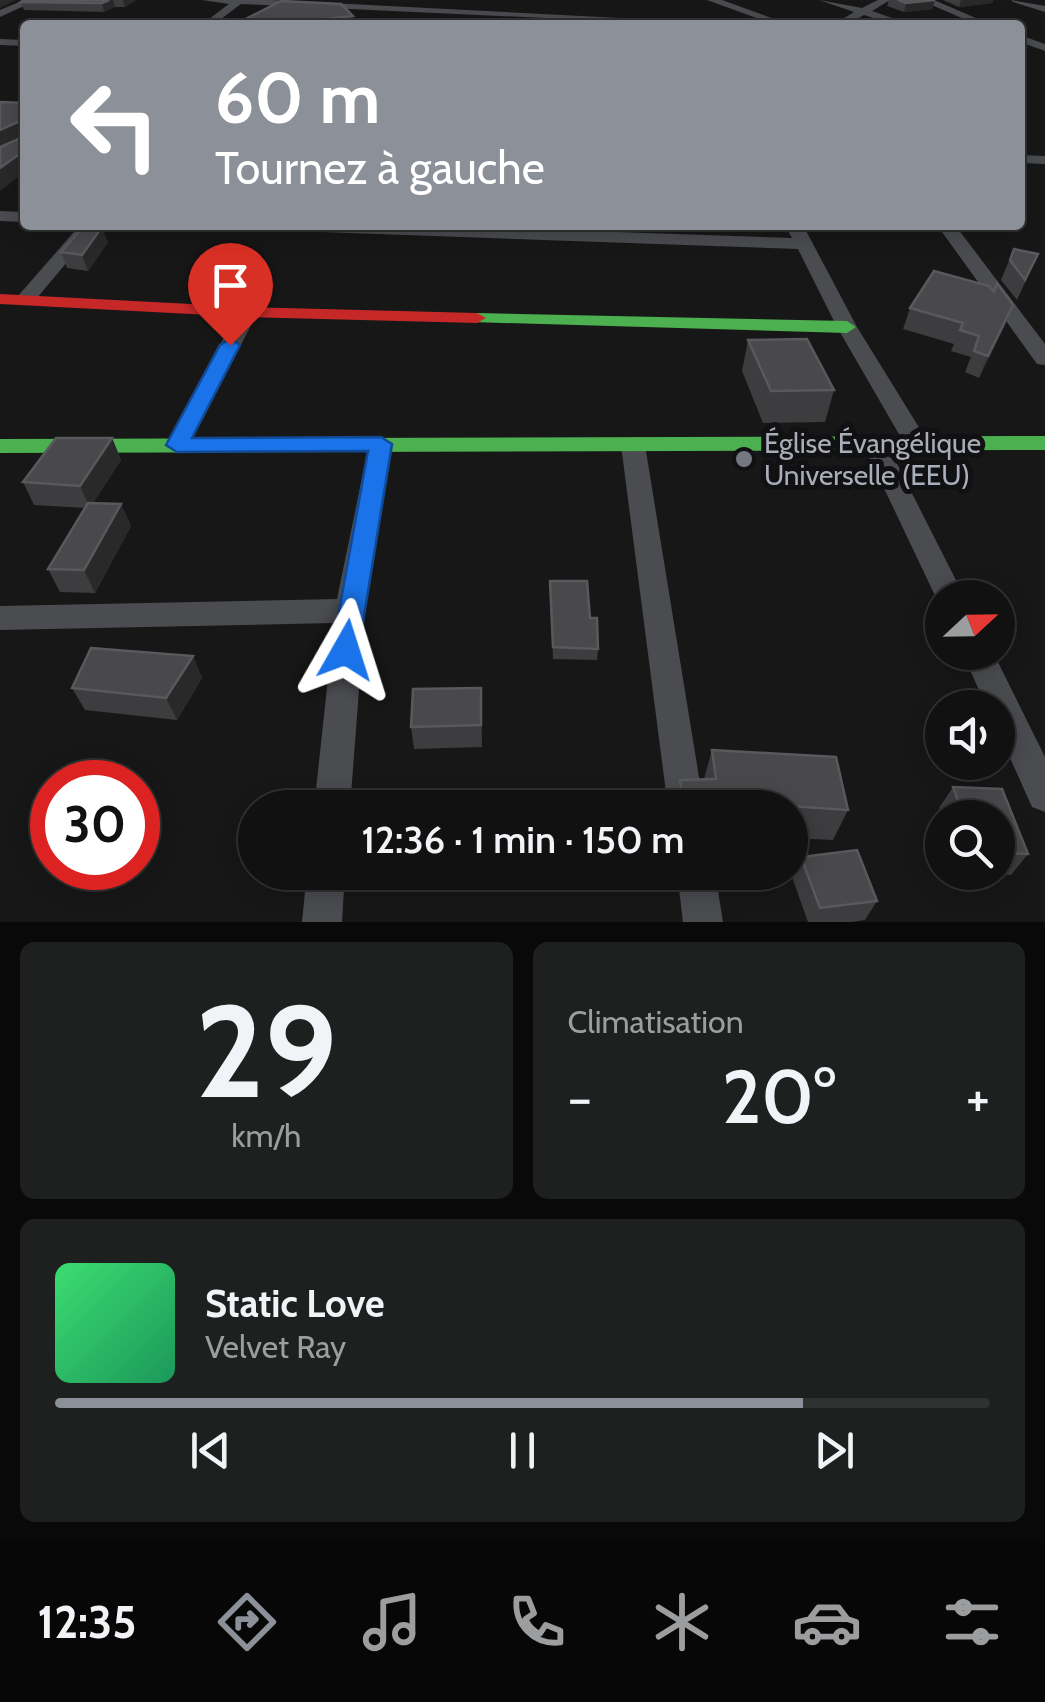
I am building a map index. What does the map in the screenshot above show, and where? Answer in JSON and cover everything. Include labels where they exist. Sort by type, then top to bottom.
[{"type":"street","points":[[0,14],[32,0]]},
{"type":"street","points":[[207,0],[448,5],[526,14],[656,18]]},
{"type":"street","points":[[712,0],[771,20]]},
{"type":"street","points":[[824,0],[890,20]]},
{"type":"street","points":[[847,20],[884,0]]},
{"type":"street","points":[[925,0],[975,20]]},
{"type":"street","points":[[1016,0],[1045,9]]},
{"type":"street","points":[[213,20],[239,1]]},
{"type":"street","points":[[526,14],[530,20]]},
{"type":"street","points":[[24,300],[84,230]]},
{"type":"street","points":[[480,230],[672,241],[800,234],[847,326],[916,442]]},
{"type":"street","points":[[660,230],[672,241]]},
{"type":"street","points":[[950,230],[1045,359]]},
{"type":"street","points":[[0,299],[248,312],[847,326]]},
{"type":"street","points":[[177,445],[248,312]]},
{"type":"street","points":[[0,446],[1045,442]]},
{"type":"street","points":[[334,790],[350,611],[381,444]]},
{"type":"street","points":[[633,444],[683,790]]},
{"type":"street","points":[[875,444],[941,580]]},
{"type":"street","points":[[0,618],[350,611]]},
{"type":"street","points":[[985,670],[1045,795]]},
{"type":"street","points":[[322,922],[325,890]]},
{"type":"street","points":[[699,890],[703,922]]},
{"type":"building","points":[[24,0],[109,0],[21,2]]},
{"type":"building","points":[[281,1],[341,4],[353,16],[319,20],[244,20]]},
{"type":"building","points":[[0,102],[20,103],[20,121],[0,130]]},
{"type":"building","points":[[20,138],[20,154],[0,168],[0,147]]},
{"type":"building","points":[[81,230],[100,230],[82,255],[61,252]]},
{"type":"building","points":[[1014,249],[1038,254],[1025,280],[1010,260]]},
{"type":"building","points":[[934,271],[989,286],[994,292],[997,283],[1013,305],[988,356],[974,351],[979,336],[960,330],[963,323],[910,308]]},
{"type":"building","points":[[807,339],[834,390],[771,391],[748,340]]},
{"type":"building","points":[[56,438],[112,438],[80,486],[23,482]]},
{"type":"building","points":[[88,503],[121,504],[84,570],[48,569]]},
{"type":"building","points":[[550,581],[587,581],[590,618],[597,618],[598,649],[553,647]]},
{"type":"building","points":[[91,648],[193,656],[166,698],[72,688]]},
{"type":"building","points":[[481,688],[481,725],[411,727],[413,689]]},
{"type":"building","points":[[712,750],[836,757],[848,810],[808,807],[808,790],[681,790],[680,780],[716,779]]},
{"type":"building","points":[[953,787],[1002,789],[1006,800],[958,800]]},
{"type":"building","points":[[1015,822],[1028,854],[1015,854]]},
{"type":"building","points":[[857,850],[877,901],[820,908],[808,876],[808,856]]},
{"type":"traffic: fast","points":[[477,318],[847,327]]},
{"type":"traffic: fast","points":[[0,446],[1045,443]]},
{"type":"traffic: jam","points":[[0,299],[248,312],[477,318]]},
{"type":"place","name":"Église Évangélique Universelle (EEU)","points":[[744,459]]},
{"type":"route","points":[[230,345],[177,445],[381,444],[346,650]]}]
